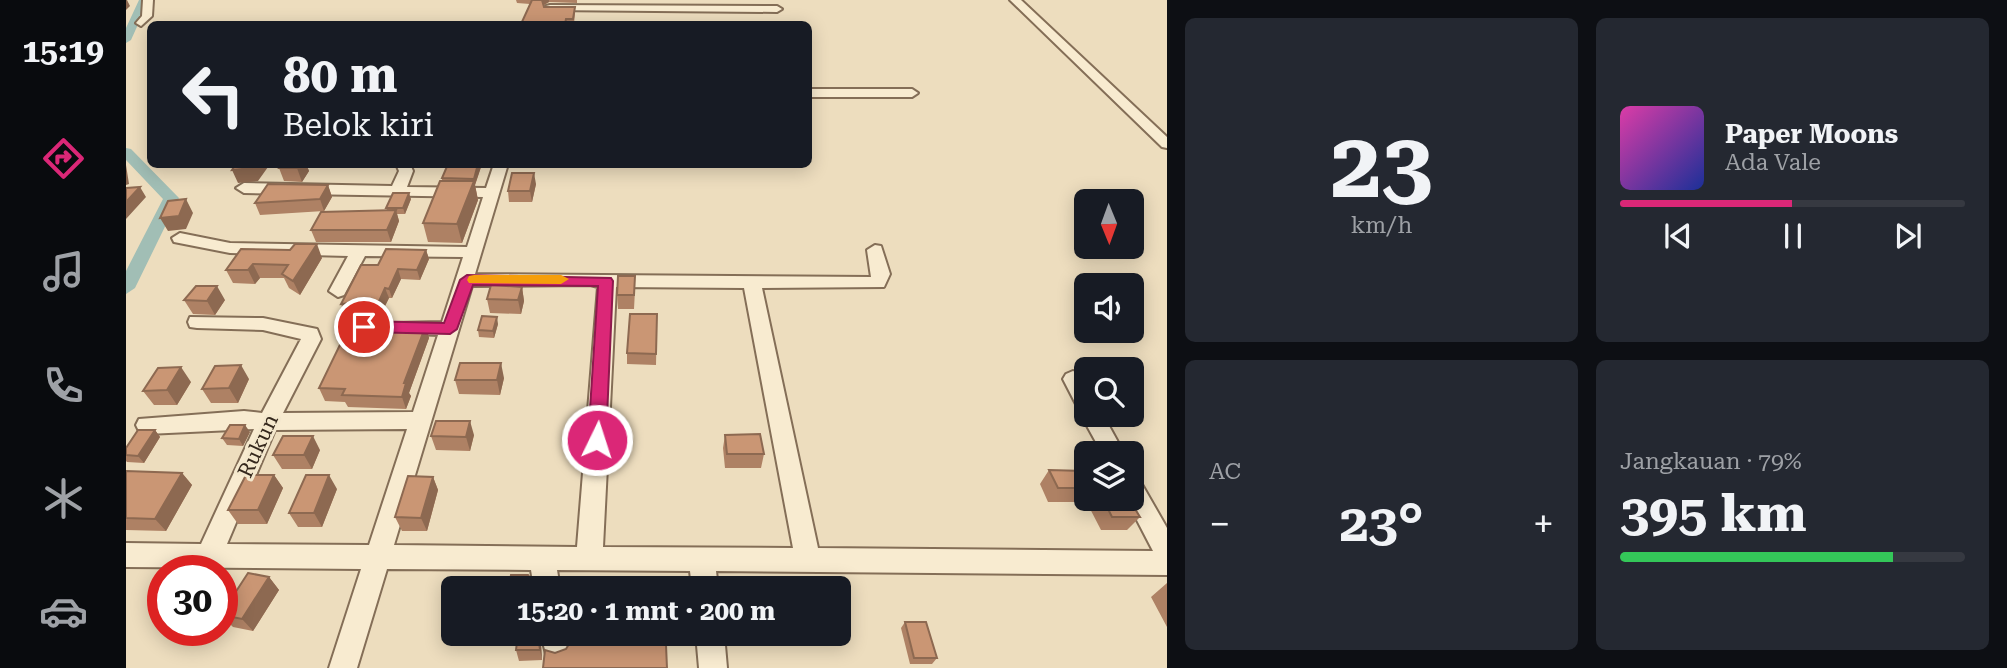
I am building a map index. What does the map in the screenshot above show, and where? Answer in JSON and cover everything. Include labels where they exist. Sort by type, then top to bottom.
[{"type":"street","points":[[141,23],[147,16],[148,0]]},
{"type":"street","points":[[1015,0],[1167,144]]},
{"type":"street","points":[[548,8],[776,9]]},
{"type":"street","points":[[812,93],[912,93]]},
{"type":"street","points":[[398,191],[405,168]]},
{"type":"street","points":[[343,668],[500,168]]},
{"type":"street","points":[[244,188],[494,193]]},
{"type":"street","points":[[180,238],[230,248],[474,252]]},
{"type":"street","points":[[467,280],[878,283],[881,275],[874,250]]},
{"type":"street","points":[[338,291],[359,251]]},
{"type":"street","points":[[589,560],[606,281]]},
{"type":"street","points":[[752,283],[808,561]]},
{"type":"street","name":"Rukun","points":[[197,322],[263,324],[310,334],[311,339],[268,422],[209,555]]},
{"type":"street","points":[[376,327],[450,329]]},
{"type":"street","points":[[147,425],[244,420],[420,420]]},
{"type":"street","points":[[1144,510],[1167,552]]},
{"type":"street","points":[[126,555],[147,555]]},
{"type":"street","points":[[238,555],[543,560],[1167,563]]},
{"type":"street","points":[[543,560],[545,576]]},
{"type":"street","points":[[702,561],[704,576]]},
{"type":"street","points":[[711,646],[713,668]]},
{"type":"building","points":[[532,0],[542,0],[544,7],[575,7],[573,19],[566,21],[522,21]]},
{"type":"building","points":[[446,168],[477,168],[474,179],[442,178]]},
{"type":"building","points":[[512,173],[534,173],[530,191],[508,191]]},
{"type":"building","points":[[440,181],[474,181],[457,224],[423,223]]},
{"type":"building","points":[[268,184],[328,185],[320,199],[255,203]]},
{"type":"building","points":[[140,187],[126,202],[126,188]]},
{"type":"building","points":[[393,193],[409,193],[403,208],[386,208]]},
{"type":"building","points":[[186,199],[179,216],[160,218],[168,201]]},
{"type":"building","points":[[396,210],[387,230],[311,230],[321,212]]},
{"type":"building","points":[[295,244],[317,244],[293,281],[282,274],[288,265],[253,264],[248,270],[226,270],[241,249],[290,250]]},
{"type":"building","points":[[386,249],[426,250],[417,270],[398,269],[376,308],[360,308],[363,302],[341,304],[361,265],[378,265]]},
{"type":"building","points":[[618,276],[635,276],[634,295],[617,295]]},
{"type":"building","points":[[491,285],[522,287],[518,300],[487,299]]},
{"type":"building","points":[[196,286],[217,286],[207,301],[184,300]]},
{"type":"building","points":[[630,314],[657,314],[656,354],[627,353]]},
{"type":"building","points":[[482,316],[497,317],[493,331],[478,330]]},
{"type":"building","points":[[351,322],[426,325],[404,383],[402,397],[342,395],[345,389],[319,388]]},
{"type":"building","points":[[460,363],[501,363],[497,380],[455,380]]},
{"type":"building","points":[[241,365],[229,388],[202,389],[215,366]]},
{"type":"building","points":[[181,367],[167,390],[143,391],[158,368]]},
{"type":"building","points":[[436,421],[470,421],[466,437],[431,436]]},
{"type":"building","points":[[230,425],[245,425],[239,439],[222,438]]},
{"type":"building","points":[[138,430],[155,430],[138,456],[126,455],[126,448]]},
{"type":"building","points":[[760,434],[764,454],[727,454],[725,435]]},
{"type":"building","points":[[283,436],[313,436],[304,455],[273,455]]},
{"type":"building","points":[[1049,470],[1074,471],[1074,488],[1058,488]]},
{"type":"building","points":[[126,471],[182,473],[155,519],[126,518]]},
{"type":"building","points":[[246,475],[274,475],[258,510],[228,510]]},
{"type":"building","points":[[306,475],[329,475],[314,513],[289,513]]},
{"type":"building","points":[[408,476],[433,477],[421,518],[395,517]]},
{"type":"building","points":[[1109,511],[1136,511],[1140,517],[1112,517]]},
{"type":"building","points":[[248,573],[269,577],[242,619],[238,618],[238,588]]},
{"type":"building","points":[[905,622],[926,622],[937,658],[914,658]]},
{"type":"building","points":[[516,646],[540,646],[540,650],[516,650]]},
{"type":"building","points":[[568,646],[666,646],[667,668],[543,668],[545,650],[555,653]]},
{"type":"waterway","points":[[126,40],[144,0]]},
{"type":"waterway","points":[[126,152],[171,198],[126,288]]},
{"type":"slow traffic","points":[[474,280],[561,279]]},
{"type":"route","points":[[364,327],[450,329],[467,280],[606,281],[597,440]]}]
